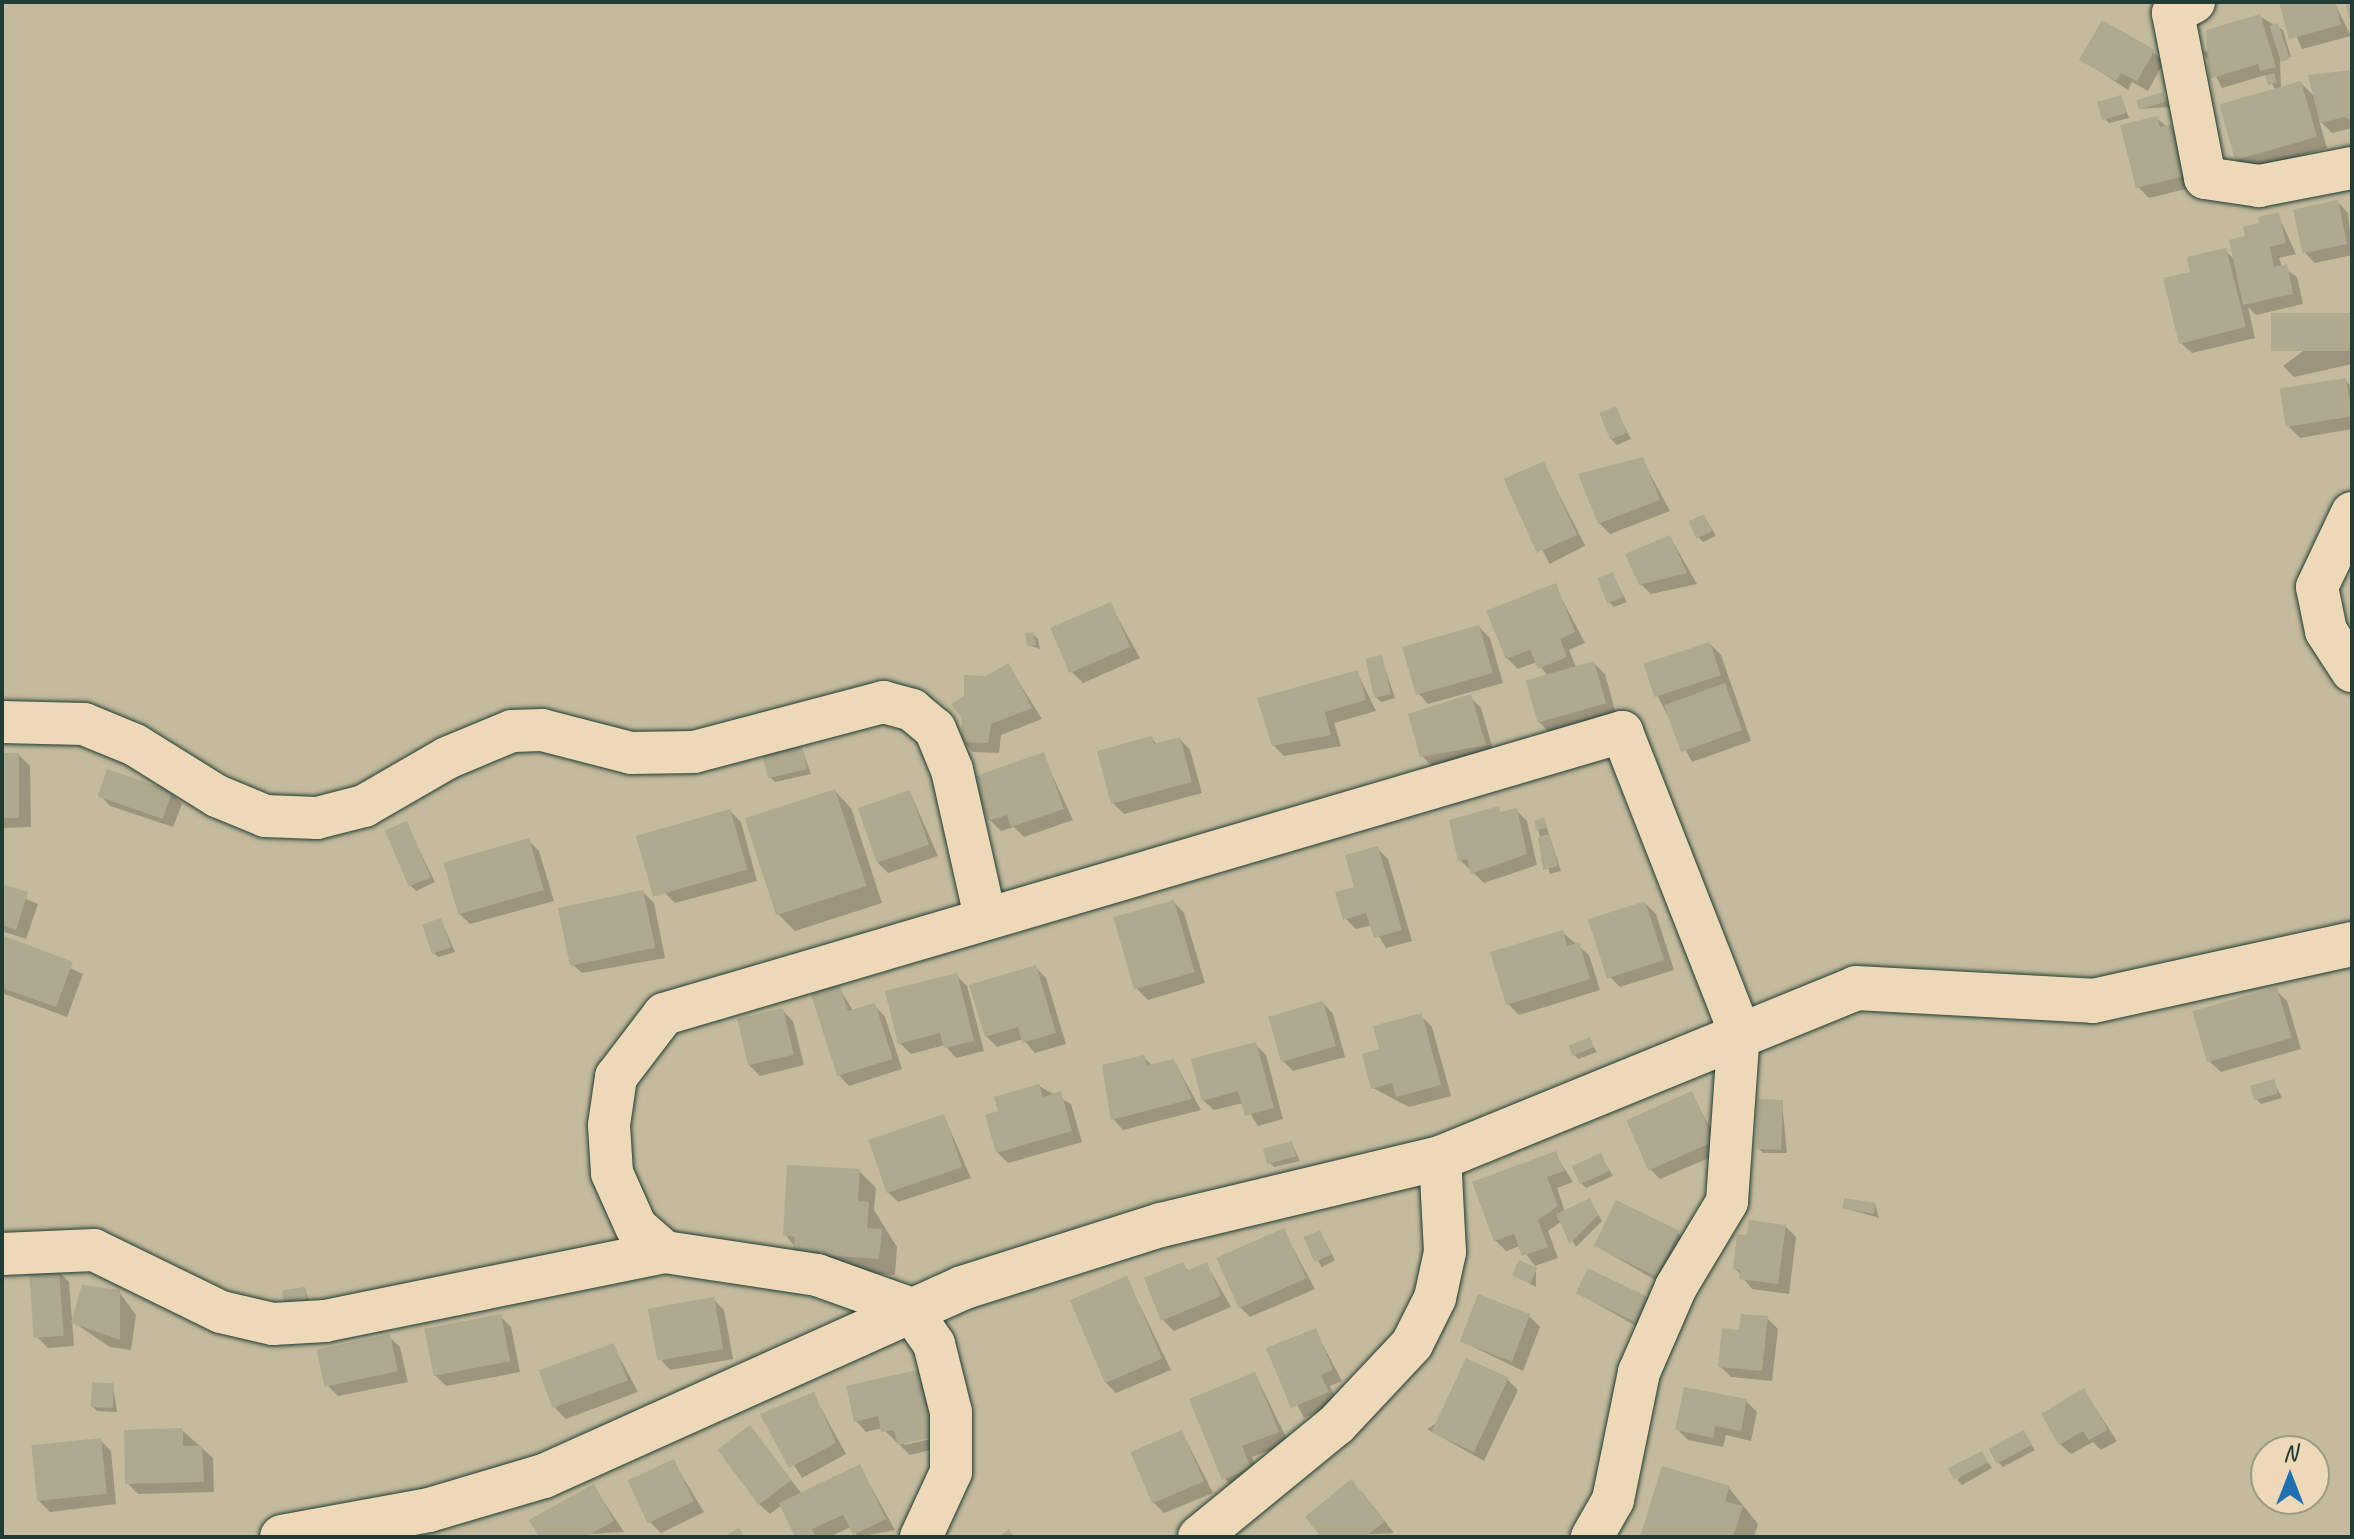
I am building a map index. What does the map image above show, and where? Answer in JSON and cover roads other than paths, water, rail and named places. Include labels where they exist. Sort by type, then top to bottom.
[{"type":"street","points":[[2194,2],[2173,13],[2205,178],[2259,186],[2352,168]]},
{"type":"street","points":[[2352,513],[2317,587],[2326,631],[2352,671]]},
{"type":"street","points":[[2,722],[84,724],[135,745],[217,796],[265,816],[317,818],[364,806],[447,758],[512,731],[542,730],[631,753],[694,752],[883,702],[912,710],[935,729],[952,770],[985,916]]},
{"type":"street","points":[[665,1252],[636,1227],[612,1173],[609,1125],[616,1077],[664,1014],[985,916],[1622,732],[1739,1030],[1727,1202],[1676,1287],[1639,1372],[1613,1500],[1592,1537]]},
{"type":"street","points":[[282,1537],[424,1523],[544,1476],[909,1308],[1161,1225],[1440,1158],[1617,1091],[1739,1030],[1856,988],[2093,1001],[2352,944]]},
{"type":"street","points":[[1199,1537],[1336,1425],[1412,1344],[1435,1298],[1445,1252],[1440,1158]]},
{"type":"street","points":[[2,1254],[94,1250],[221,1312],[273,1324],[325,1321],[665,1252],[817,1275],[909,1308],[934,1344],[951,1412],[951,1472],[921,1537]]}]
